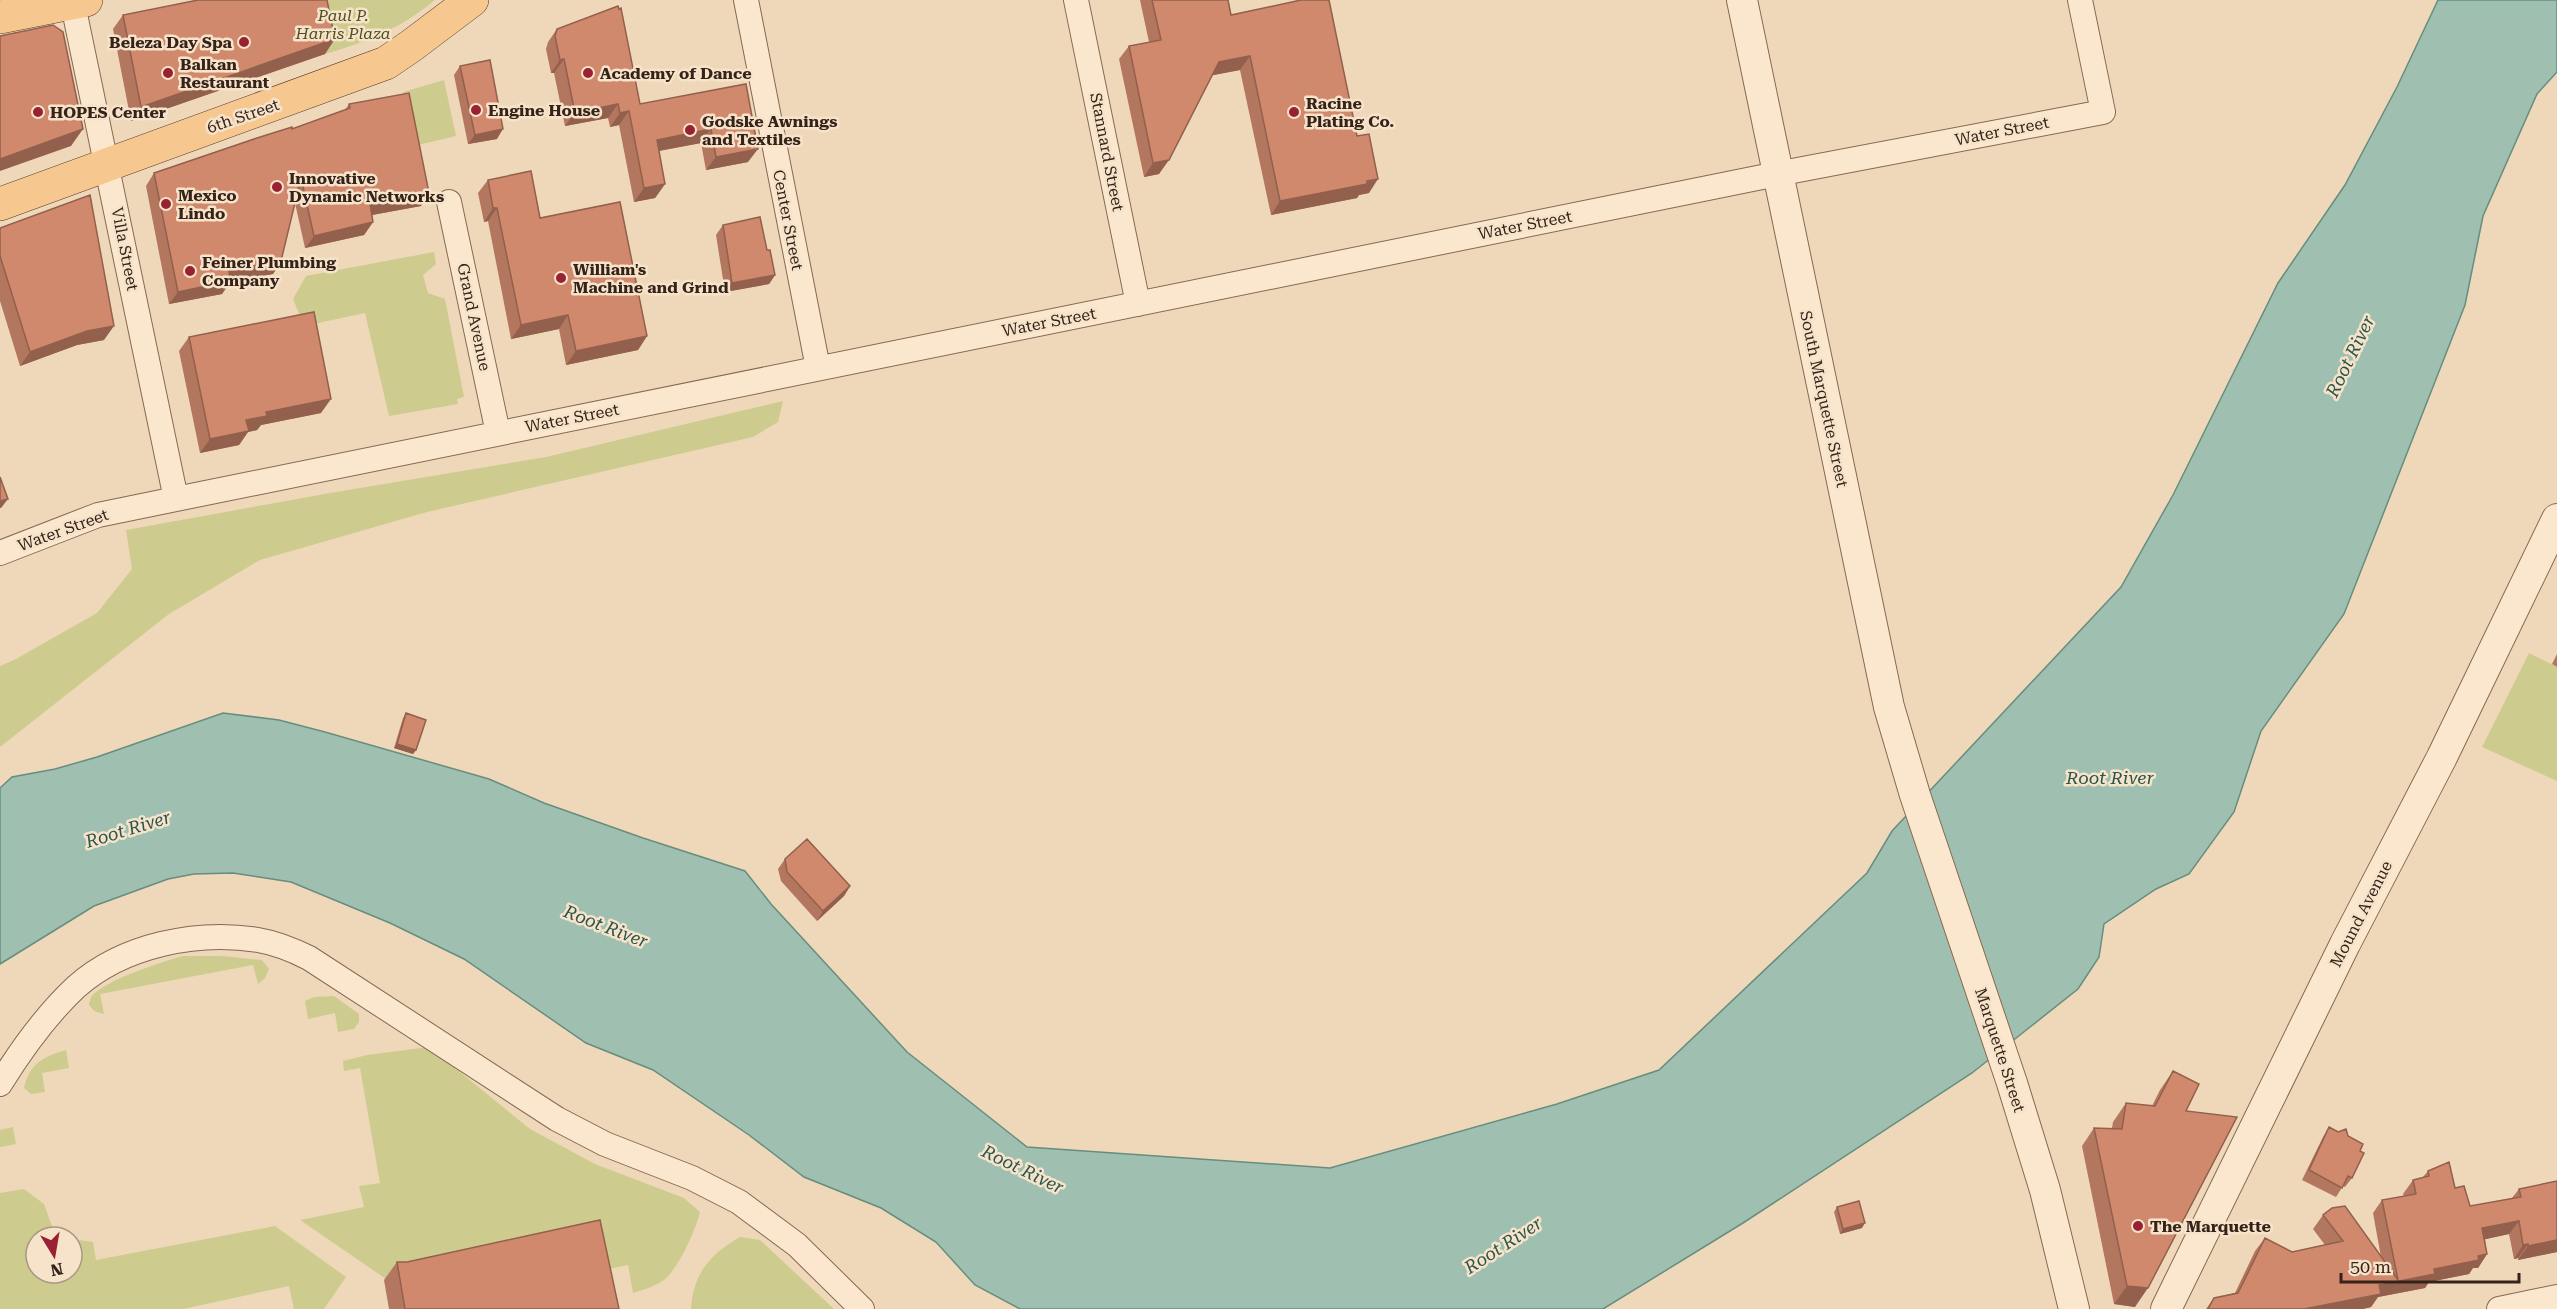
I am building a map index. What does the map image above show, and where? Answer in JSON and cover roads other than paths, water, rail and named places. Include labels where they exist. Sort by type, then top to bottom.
[{"type":"main road","name":"6th Street","points":[[0,204],[386,63],[472,0]]},
{"type":"main road","points":[[0,17],[77,1]]},
{"type":"street","name":"Center Street","points":[[746,0],[818,368]]},
{"type":"street","name":"Stannard Street","points":[[1076,0],[1138,304]]},
{"type":"street","name":"South Marquette Street","points":[[1742,0],[1889,707],[1915,795]]},
{"type":"street","name":"Water Street","points":[[0,553],[98,515],[1777,174],[2103,112],[2080,0]]},
{"type":"street","name":"Villa Street","points":[[77,1],[176,499]]},
{"type":"street","name":"Grand Avenue","points":[[449,202],[498,433]]},
{"type":"street","name":"Mound Avenue","points":[[2166,1309],[2345,944],[2442,757],[2557,519]]},
{"type":"street","name":"Marquette Street","points":[[1915,795],[2012,1083],[2045,1190],[2074,1309]]},
{"type":"street","points":[[0,1084],[35,1032],[60,1003],[99,970],[145,950],[178,941],[227,937],[259,940],[285,947],[309,958],[580,1132],[692,1178],[739,1202],[797,1245],[862,1309]]},
{"type":"street","points":[[2499,1309],[2557,1297]]},
{"type":"water","name":"Root River","points":[[2438,0],[2557,0],[2557,72],[2537,94],[2483,216],[2465,305],[2344,614],[2261,731],[2234,812],[2189,874],[2156,889],[2104,924],[2099,957],[2078,989],[1972,1073],[1743,1223],[1603,1309],[1020,1309],[975,1285],[936,1242],[881,1208],[804,1177],[749,1135],[653,1070],[586,1043],[464,959],[390,923],[291,882],[233,873],[194,874],[168,879],[94,906],[0,964],[0,788],[12,777],[55,769],[97,757],[223,713],[279,720],[489,779],[544,803],[745,871],[771,904],[907,1052],[1027,1147],[1330,1168],[1557,1104],[1659,1070],[1867,873],[1892,831],[2121,587],[2173,495],[2278,283],[2345,185],[2397,87]]},
{"type":"place","name":"Beleza Day Spa","points":[[244,42]]},
{"type":"place","name":"Balkan Restaurant","points":[[168,73]]},
{"type":"place","name":"Academy of Dance","points":[[588,73]]},
{"type":"place","name":"Engine House","points":[[476,110]]},
{"type":"place","name":"HOPES Center","points":[[38,112]]},
{"type":"place","name":"Racine Plating Co.","points":[[1294,112]]},
{"type":"place","name":"Godske Awnings and Textiles","points":[[690,130]]},
{"type":"place","name":"Innovative Dynamic Networks","points":[[277,187]]},
{"type":"place","name":"Mexico Lindo","points":[[166,204]]},
{"type":"place","name":"Feiner Plumbing Company","points":[[190,271]]},
{"type":"place","name":"William's Machine and Grind","points":[[561,278]]},
{"type":"place","name":"The Marquette","points":[[2138,1226]]},
{"type":"park label","name":"Paul P. Harris Plaza","points":[[343,24]]}]
